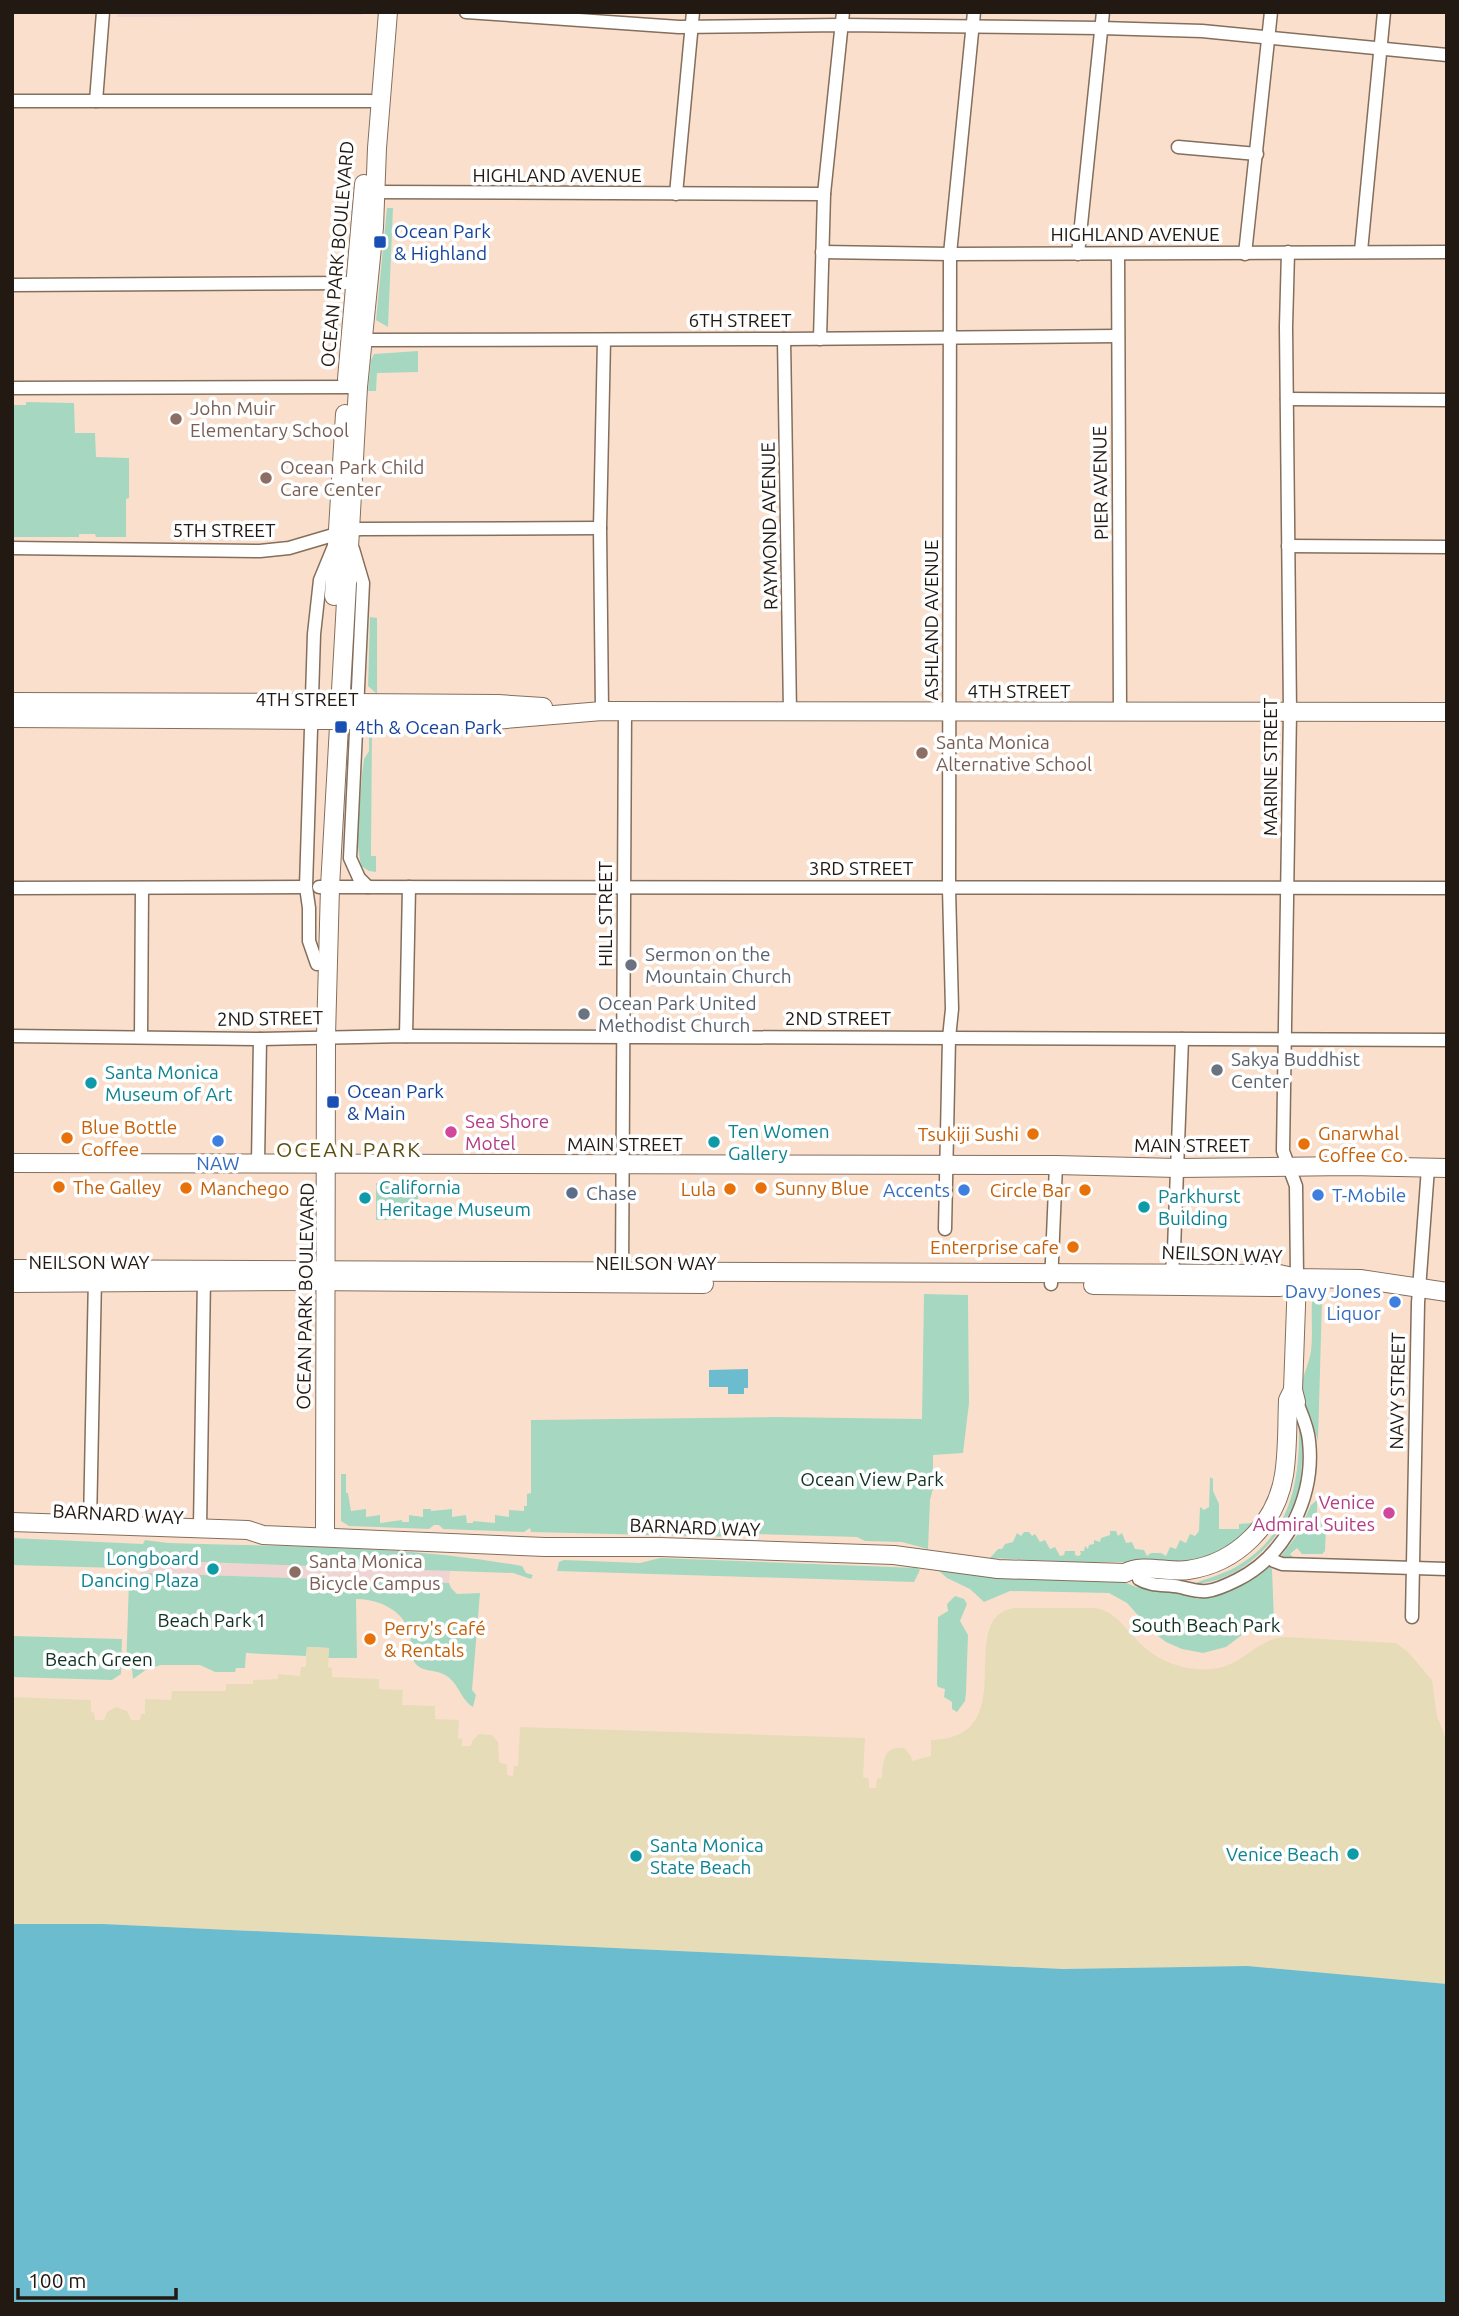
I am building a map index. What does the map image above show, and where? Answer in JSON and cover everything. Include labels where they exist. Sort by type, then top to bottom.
[{"type":"street","points":[[96,101],[103,12]]},
{"type":"street","name":"OCEAN PARK BOULEVARD","points":[[321,1036],[317,964],[318,887],[352,387],[374,227],[374,192],[368,187],[378,12]]},
{"type":"street","name":"OCEAN PARK BOULEVARD","points":[[352,387],[360,325],[355,283],[388,12]]},
{"type":"street","points":[[466,12],[619,25],[692,27],[842,19],[972,28],[1101,28],[1202,32],[1447,55]]},
{"type":"street","points":[[676,194],[693,12]]},
{"type":"street","name":"ASHLAND AVENUE","points":[[945,1229],[952,1009],[949,888],[950,254],[974,12]]},
{"type":"street","points":[[1078,254],[1103,12]]},
{"type":"street","points":[[1245,254],[1271,12]]},
{"type":"street","points":[[1361,251],[1384,12]]},
{"type":"street","points":[[820,339],[824,194],[842,19]]},
{"type":"street","points":[[12,101],[371,101]]},
{"type":"street","points":[[1178,146],[1257,154]]},
{"type":"street","name":"HIGHLAND AVENUE","points":[[374,192],[824,194]]},
{"type":"street","name":"HIGHLAND AVENUE","points":[[822,252],[1447,252]]},
{"type":"street","name":"MARINE STREET","points":[[1288,252],[1290,712],[1283,1151],[1296,1186],[1297,1278]]},
{"type":"street","name":"PIER AVENUE","points":[[1118,254],[1120,712]]},
{"type":"street","points":[[12,285],[355,283]]},
{"type":"street","name":"6TH STREET","points":[[360,325],[400,340],[785,340],[1118,336]]},
{"type":"street","points":[[602,711],[600,528],[604,340]]},
{"type":"street","name":"RAYMOND AVENUE","points":[[785,340],[790,712]]},
{"type":"street","points":[[12,388],[352,387]]},
{"type":"street","points":[[1287,399],[1447,400]]},
{"type":"street","name":"5TH STREET","points":[[12,548],[260,551],[289,548],[343,536],[600,528]]},
{"type":"street","name":"OCEAN PARK BOULEVARD","points":[[319,1537],[321,1036],[314,634],[320,580],[343,536]]},
{"type":"street","name":"OCEAN PARK BOULEVARD","points":[[343,536],[363,583],[352,711],[350,858]]},
{"type":"street","points":[[1288,546],[1447,547]]},
{"type":"street","name":"4TH STREET","points":[[12,702],[315,711]]},
{"type":"street","name":"4TH STREET","points":[[12,719],[315,711],[494,720],[602,711],[1441,712]]},
{"type":"street","name":"HILL STREET","points":[[622,1278],[625,711]]},
{"type":"street","points":[[318,887],[350,858],[359,878],[368,887]]},
{"type":"street","points":[[406,1036],[409,887]]},
{"type":"street","name":"3RD STREET","points":[[12,888],[1447,888]]},
{"type":"street","points":[[141,1037],[142,888]]},
{"type":"street","name":"2ND STREET","points":[[12,1036],[260,1039],[406,1036],[1447,1040]]},
{"type":"street","points":[[258,1163],[260,1039]]},
{"type":"street","points":[[1171,1279],[1182,1039]]},
{"type":"street","name":"MAIN STREET","points":[[12,1163],[1447,1168]]},
{"type":"street","points":[[1051,1279],[1056,1165]]},
{"type":"street","name":"NAVY STREET","points":[[1412,1616],[1419,1289],[1428,1168]]},
{"type":"street","name":"NEILSON WAY","points":[[12,1269],[95,1276],[1171,1279],[1279,1274],[1297,1278],[1360,1279],[1447,1292]]},
{"type":"street","points":[[90,1524],[95,1276]]},
{"type":"street","name":"NEILSON WAY","points":[[12,1283],[95,1276]]},
{"type":"street","points":[[200,1528],[204,1276]]},
{"type":"street","name":"BARNARD WAY","points":[[12,1530],[236,1540],[262,1535],[545,1547],[639,1546],[894,1555],[998,1569],[1132,1576],[1150,1585],[1214,1590],[1241,1578],[1270,1556],[1296,1518],[1302,1504],[1308,1478],[1309,1440],[1294,1395],[1297,1278]]},
{"type":"street","name":"BARNARD WAY","points":[[1132,1576],[1137,1569],[1181,1570],[1203,1567],[1236,1552],[1255,1536],[1274,1508],[1281,1489],[1285,1465],[1288,1400],[1294,1395]]},
{"type":"street","name":"BARNARD WAY","points":[[12,1522],[248,1530],[262,1535]]},
{"type":"street","points":[[1270,1556],[1282,1564],[1447,1569]]},
{"type":"shaded area","points":[[117,12],[363,12],[363,15],[117,17]]},
{"type":"shaded area","name":"Santa Monica Bicycle Campus","points":[[143,1561],[450,1570],[449,1583],[141,1573]]},
{"type":"green space","points":[[387,208],[393,208],[388,327],[376,320]]},
{"type":"green space","points":[[418,351],[418,372],[377,373],[376,391],[368,391],[374,354]]},
{"type":"green space","points":[[26,402],[74,403],[75,433],[95,433],[96,457],[129,458],[126,537],[79,534],[79,537],[12,537],[12,405],[26,405]]},
{"type":"green space","points":[[370,617],[377,618],[377,694],[368,686]]},
{"type":"green space","points":[[372,729],[371,856],[376,856],[376,872],[361,866],[357,841],[364,759],[369,751],[369,734]]},
{"type":"green space","points":[[376,1183],[418,1184],[418,1212],[413,1219],[376,1220]]},
{"type":"green space","name":"Ocean View Park","points":[[924,1294],[968,1295],[969,1403],[963,1453],[933,1455],[935,1481],[930,1500],[928,1549],[902,1542],[865,1541],[857,1537],[531,1532],[530,1528],[524,1532],[443,1529],[439,1525],[429,1529],[349,1526],[341,1521],[341,1474],[346,1474],[346,1493],[351,1511],[366,1509],[366,1517],[380,1515],[380,1523],[402,1520],[409,1522],[409,1515],[423,1517],[423,1509],[452,1509],[452,1517],[466,1515],[467,1523],[495,1523],[495,1515],[509,1517],[509,1510],[524,1511],[527,1494],[531,1493],[531,1420],[775,1417],[922,1419]]},
{"type":"green space","points":[[1312,1301],[1322,1301],[1318,1441],[1304,1406],[1302,1388],[1311,1351]]},
{"type":"green space","points":[[1299,1423],[1303,1441],[1300,1484],[1289,1514],[1280,1529],[1257,1556],[1243,1567],[1211,1582],[1193,1584],[1234,1568],[1253,1555],[1280,1524],[1294,1487]]},
{"type":"green space","points":[[1210,1477],[1213,1479],[1213,1491],[1219,1504],[1219,1529],[1239,1529],[1239,1524],[1251,1523],[1258,1518],[1247,1535],[1216,1555],[1186,1562],[1077,1562],[990,1558],[1005,1544],[1013,1542],[1017,1533],[1021,1536],[1024,1532],[1029,1532],[1032,1536],[1035,1534],[1040,1542],[1045,1540],[1050,1549],[1055,1547],[1060,1556],[1064,1555],[1065,1551],[1075,1551],[1075,1555],[1079,1556],[1085,1546],[1088,1549],[1089,1545],[1094,1544],[1094,1540],[1100,1542],[1101,1538],[1110,1535],[1110,1531],[1116,1531],[1118,1536],[1122,1533],[1126,1543],[1132,1542],[1135,1549],[1144,1550],[1147,1556],[1161,1553],[1166,1556],[1170,1547],[1176,1549],[1180,1540],[1186,1543],[1190,1534],[1195,1536],[1199,1531],[1200,1507],[1204,1510],[1209,1507]]},
{"type":"green space","points":[[1317,1500],[1317,1517],[1326,1528],[1325,1551],[1322,1554],[1302,1554],[1297,1548],[1290,1554],[1296,1560],[1286,1560],[1281,1556],[1298,1534],[1311,1505]]},
{"type":"green space","points":[[12,1538],[143,1544],[145,1540],[434,1554],[522,1566],[526,1573],[533,1575],[531,1579],[513,1573],[137,1560],[119,1568],[12,1565]]},
{"type":"green space","points":[[660,1558],[920,1570],[914,1582],[557,1571],[559,1562],[564,1560],[640,1563]]},
{"type":"green space","name":"South Beach Park","points":[[1268,1566],[1272,1569],[1274,1621],[1251,1628],[1226,1647],[1203,1653],[1182,1649],[1166,1642],[1154,1633],[1127,1603],[1109,1593],[1010,1591],[984,1602],[970,1589],[939,1571],[1122,1581],[1136,1587],[1182,1592],[1198,1599],[1230,1591]]},
{"type":"green space","name":"Beach Park 1","points":[[141,1573],[449,1583],[457,1594],[480,1593],[472,1690],[476,1695],[473,1707],[450,1678],[415,1663],[407,1627],[397,1613],[374,1601],[356,1599],[357,1658],[328,1658],[329,1648],[307,1647],[306,1656],[246,1653],[245,1668],[236,1668],[235,1672],[215,1672],[200,1665],[161,1665],[147,1669],[133,1679],[132,1669],[126,1669],[129,1581],[133,1576],[141,1577]]},
{"type":"green space","points":[[955,1596],[964,1599],[967,1604],[960,1621],[968,1635],[965,1701],[957,1712],[952,1709],[952,1702],[944,1697],[945,1689],[937,1684],[938,1617],[948,1611],[947,1604]]},
{"type":"green space","name":"Beach Green","points":[[12,1636],[122,1639],[121,1674],[112,1680],[12,1677]]},
{"type":"sand","name":"Santa Monica State Beach","points":[[1014,1608],[1102,1610],[1119,1620],[1153,1654],[1190,1668],[1222,1667],[1264,1643],[1284,1637],[1396,1643],[1408,1652],[1432,1680],[1437,1716],[1447,1742],[1447,1984],[1247,1966],[1063,1969],[103,1924],[12,1924],[12,1697],[91,1700],[91,1712],[94,1713],[95,1720],[104,1720],[107,1712],[116,1707],[127,1711],[131,1720],[140,1720],[141,1714],[145,1714],[145,1699],[171,1700],[172,1691],[226,1691],[226,1684],[253,1684],[253,1680],[278,1679],[278,1674],[300,1676],[301,1667],[306,1667],[307,1647],[329,1648],[328,1667],[332,1668],[332,1677],[379,1679],[379,1689],[403,1690],[402,1705],[435,1706],[435,1719],[459,1720],[458,1739],[462,1738],[462,1746],[471,1746],[479,1734],[492,1735],[498,1742],[499,1762],[507,1765],[507,1775],[513,1776],[514,1766],[518,1766],[520,1727],[865,1738],[863,1777],[869,1779],[869,1788],[876,1788],[877,1779],[882,1778],[886,1756],[892,1749],[904,1748],[912,1761],[931,1756],[931,1740],[959,1734],[975,1720],[983,1700],[988,1633],[997,1616]]},
{"type":"water","points":[[748,1369],[748,1388],[744,1388],[744,1394],[728,1394],[728,1387],[709,1387],[709,1370]]},
{"type":"water","points":[[12,1924],[103,1924],[1063,1969],[1247,1966],[1447,1984],[1447,2304],[12,2304]]},
{"type":"place","name":"Ocean Park & Highland","points":[[380,242]]},
{"type":"place","name":"John Muir Elementary School","points":[[176,419]]},
{"type":"place","name":"Ocean Park Child Care Center","points":[[266,478]]},
{"type":"place","name":"4th & Ocean Park","points":[[341,727]]},
{"type":"place","name":"Santa Monica Alternative School","points":[[922,753]]},
{"type":"place","name":"Sermon on the Mountain Church","points":[[631,965]]},
{"type":"place","name":"Ocean Park United Methodist Church","points":[[584,1014]]},
{"type":"place","name":"Sakya Buddhist Center","points":[[1217,1070]]},
{"type":"place","name":"Santa Monica Museum of Art","points":[[91,1083]]},
{"type":"place","name":"Ocean Park & Main","points":[[333,1102]]},
{"type":"place","name":"Sea Shore Motel","points":[[451,1132]]},
{"type":"place","name":"Tsukiji Sushi","points":[[1033,1134]]},
{"type":"place","name":"Blue Bottle Coffee","points":[[67,1138]]},
{"type":"place","name":"NAW","points":[[218,1141]]},
{"type":"place","name":"Ten Women Gallery","points":[[714,1142]]},
{"type":"place","name":"Gnarwhal Coffee Co.","points":[[1304,1144]]},
{"type":"place","name":"The Galley","points":[[59,1187]]},
{"type":"place","name":"Manchego","points":[[186,1188]]},
{"type":"place","name":"Sunny Blue","points":[[761,1188]]},
{"type":"place","name":"Lula","points":[[730,1189]]},
{"type":"place","name":"Accents","points":[[964,1190]]},
{"type":"place","name":"Circle Bar","points":[[1085,1190]]},
{"type":"place","name":"Chase","points":[[572,1193]]},
{"type":"place","name":"T-Mobile","points":[[1318,1195]]},
{"type":"place","name":"California Heritage Museum","points":[[365,1198]]},
{"type":"place","name":"Parkhurst Building","points":[[1144,1207]]},
{"type":"place","name":"Enterprise cafe","points":[[1073,1247]]},
{"type":"place","name":"Davy Jones Liquor","points":[[1395,1302]]},
{"type":"place","name":"Venice Admiral Suites","points":[[1389,1513]]},
{"type":"place","name":"Longboard Dancing Plaza","points":[[213,1569]]},
{"type":"place","name":"Santa Monica Bicycle Campus","points":[[295,1572]]},
{"type":"place","name":"Perry's Café & Rentals","points":[[370,1639]]},
{"type":"place","name":"Venice Beach","points":[[1353,1854]]},
{"type":"place","name":"Santa Monica State Beach","points":[[636,1856]]},
{"type":"district","name":"OCEAN PARK","points":[[349,1150]]}]
